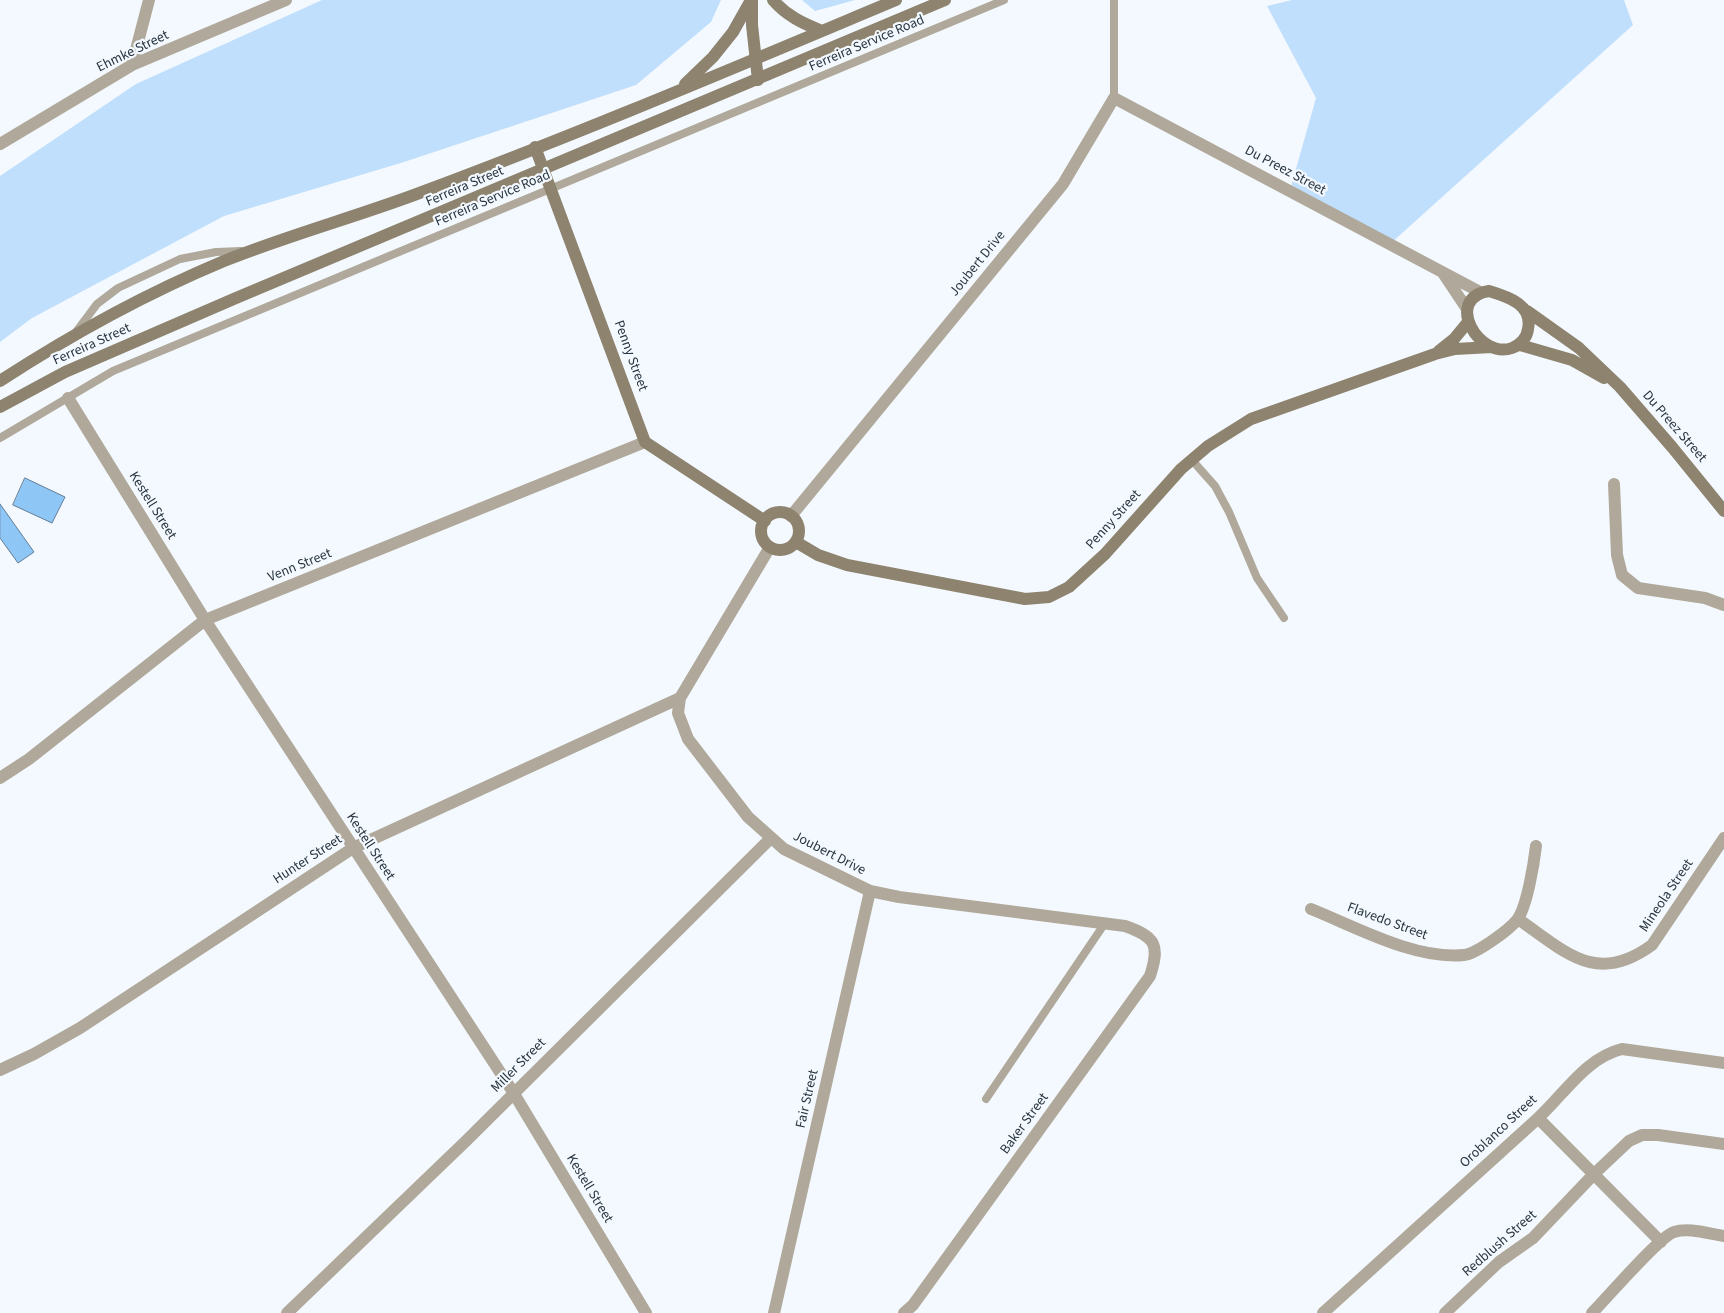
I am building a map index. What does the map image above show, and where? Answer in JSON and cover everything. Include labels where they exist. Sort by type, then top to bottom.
[{"type":"main road","points":[[752,0],[754,61],[758,80]]},
{"type":"main road","points":[[682,88],[713,57],[733,32],[752,0]]},
{"type":"main road","points":[[772,0],[786,14],[822,31]]},
{"type":"main road","name":"Ferreira Street","points":[[0,381],[73,335],[163,287],[253,251],[414,195],[754,61],[896,0]]},
{"type":"main road","name":"Ferreira Street","points":[[0,407],[65,372],[945,0]]},
{"type":"main road","name":"Penny Street","points":[[535,147],[646,442]]},
{"type":"main road","points":[[1490,291],[1501,294],[1518,302],[1527,311],[1530,321],[1528,333],[1520,345],[1508,349],[1492,346],[1480,339],[1467,316],[1471,299],[1480,292],[1490,291]]},
{"type":"main road","name":"Du Preez Street","points":[[1527,311],[1579,348],[1620,387],[1724,511]]},
{"type":"main road","name":"Penny Street","points":[[1435,354],[1454,339],[1467,316]]},
{"type":"main road","name":"Du Preez Street","points":[[1520,345],[1543,350],[1572,360],[1620,387]]},
{"type":"main road","name":"Penny Street","points":[[796,542],[818,555],[847,565],[1025,599],[1049,597],[1069,587],[1105,554],[1167,483],[1191,459],[1251,419],[1435,354],[1456,349],[1492,346]]},
{"type":"main road","points":[[646,442],[765,521]]},
{"type":"main road","points":[[786,513],[791,516],[798,525],[799,531],[796,542],[786,549],[770,547],[763,538],[765,521],[774,514],[786,513]]},
{"type":"street","points":[[132,65],[149,0]]},
{"type":"street","name":"Ehmke Street","points":[[0,144],[132,65],[286,0]]},
{"type":"street","name":"Du Preez Street","points":[[1114,98],[1480,292]]},
{"type":"street","name":"Joubert Drive","points":[[791,516],[1063,184],[1114,98]]},
{"type":"street","name":"Du Preez Street","points":[[1442,271],[1467,316]]},
{"type":"street","name":"Kestell Street","points":[[68,398],[205,620],[513,1092],[646,1313]]},
{"type":"street","name":"Venn Street","points":[[0,778],[28,759],[205,620],[646,442]]},
{"type":"street","points":[[1614,484],[1617,554],[1622,575],[1638,588],[1705,598],[1724,606]]},
{"type":"street","points":[[680,698],[770,547]]},
{"type":"street","name":"Joubert Drive","points":[[680,698],[678,713],[688,739],[748,818],[784,849],[870,891],[898,897],[1125,926],[1144,933],[1155,945]]},
{"type":"street","name":"Hunter Street","points":[[0,1070],[34,1054],[80,1028],[353,848],[680,698]]},
{"type":"street","name":"Miller Street","points":[[287,1313],[468,1140],[513,1092],[771,838]]},
{"type":"street","name":"Mineola Street","points":[[1518,919],[1576,959],[1596,964],[1620,963],[1638,955],[1652,945],[1724,838]]},
{"type":"street","name":"Flavedo Street","points":[[1311,909],[1404,947],[1442,956],[1466,955],[1498,937],[1518,919],[1532,876],[1536,846]]},
{"type":"street","name":"Fair Street","points":[[774,1313],[870,891]]},
{"type":"street","name":"Baker Street","points":[[904,1313],[913,1305],[1150,976],[1156,958],[1155,945]]},
{"type":"street","name":"Oroblanco Street","points":[[1323,1313],[1538,1118],[1591,1064],[1606,1052],[1622,1049],[1724,1063]]},
{"type":"street","points":[[1538,1118],[1661,1242]]},
{"type":"street","points":[[1594,1174],[1629,1141],[1642,1135],[1724,1144]]},
{"type":"street","name":"Redblush Street","points":[[1445,1313],[1499,1262],[1533,1238],[1594,1174]]},
{"type":"street","points":[[1592,1313],[1661,1242],[1674,1232],[1694,1231],[1724,1236]]},
{"type":"lane","name":"Ferreira Service Road","points":[[0,438],[113,371],[1004,0]]},
{"type":"lane","points":[[1114,0],[1114,98]]},
{"type":"lane","points":[[73,335],[98,304],[118,288],[180,259],[216,252],[253,251]]},
{"type":"lane","points":[[1191,459],[1215,486],[1229,512],[1257,578],[1284,618]]},
{"type":"lane","points":[[986,1099],[1105,923]]},
{"type":"shaded area","points":[[322,0],[721,0],[711,22],[636,85],[404,162],[224,216],[32,318],[0,342],[0,176],[136,84]]},
{"type":"shaded area","points":[[802,0],[855,0],[815,11]]},
{"type":"shaded area","points":[[1292,0],[1624,0],[1633,25],[1390,244],[1290,190],[1316,98],[1267,6]]},
{"type":"building","points":[[25,478],[65,497],[52,523],[13,505]]},
{"type":"building","points":[[0,504],[34,552],[18,563],[0,538]]}]
